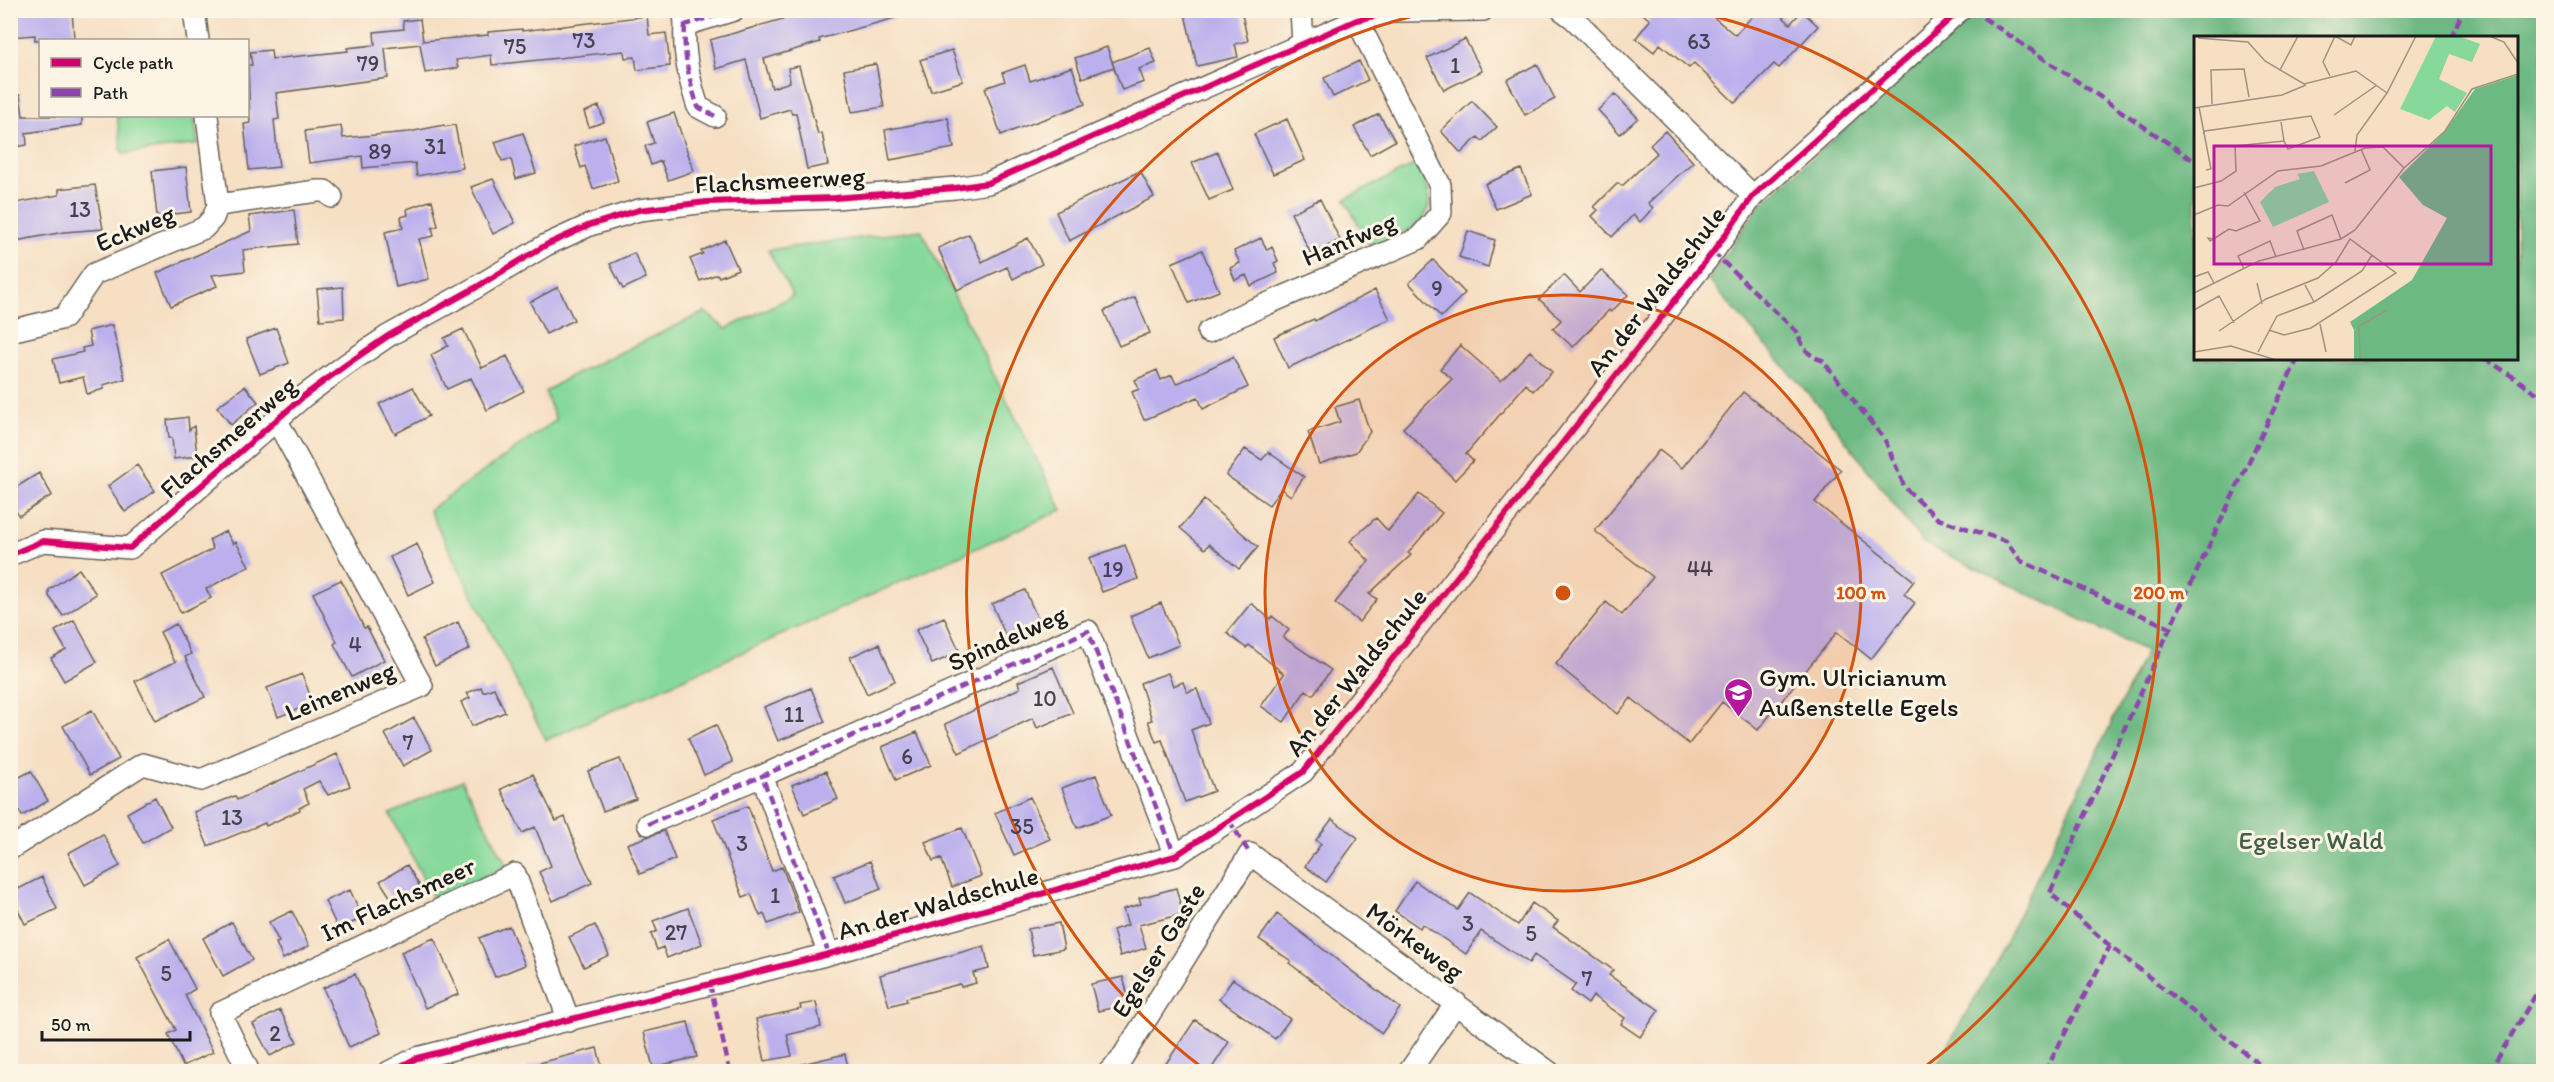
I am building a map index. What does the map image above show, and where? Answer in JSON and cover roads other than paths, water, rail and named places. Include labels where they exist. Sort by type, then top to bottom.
[{"type":"street","points":[[194,10],[198,39]]},
{"type":"street","points":[[715,116],[698,107],[689,79],[684,44],[684,18],[734,10]]},
{"type":"street","points":[[1301,10],[1303,43]]},
{"type":"street","name":"Flachsmeerweg","points":[[10,555],[44,541],[130,548],[304,396],[388,336],[475,288],[546,245],[590,225],[639,210],[707,202],[835,198],[955,189],[988,183],[1357,20],[1395,11],[1483,10]]},
{"type":"street","points":[[1562,10],[1581,25],[1753,196]]},
{"type":"street","name":"An der Waldschule","points":[[389,1071],[417,1058],[829,954],[1175,856],[1303,772],[1713,252],[1753,196],[1960,10]]},
{"type":"street","name":"Hanfweg","points":[[1208,332],[1232,319],[1418,239],[1441,213],[1440,185],[1357,20]]},
{"type":"street","points":[[207,117],[218,205],[316,191],[326,191],[332,197]]},
{"type":"street","name":"Eckweg","points":[[10,331],[64,318],[94,274],[204,228],[213,218],[218,205]]},
{"type":"street","name":"Leinenweg","points":[[10,849],[143,764],[201,780],[422,686],[277,421]]},
{"type":"street","name":"Spindelweg","points":[[648,824],[762,776],[1088,631],[1175,856]]},
{"type":"street","points":[[762,776],[829,954]]},
{"type":"street","name":"Mörkeweg","points":[[1250,854],[1549,1071]]},
{"type":"street","name":"Egelser Gaste","points":[[1109,1071],[1120,1061],[1250,854]]},
{"type":"street","name":"Im Flachsmeer","points":[[249,1071],[220,1013],[515,874],[569,1021]]},
{"type":"street","points":[[1409,1071],[1456,1003]]},
{"type":"place","name":"Gym. Ulricianum Außenstelle Egels","points":[[1738,718]]},
{"type":"park label","name":"Egelser Wald","points":[[2311,840]]}]
